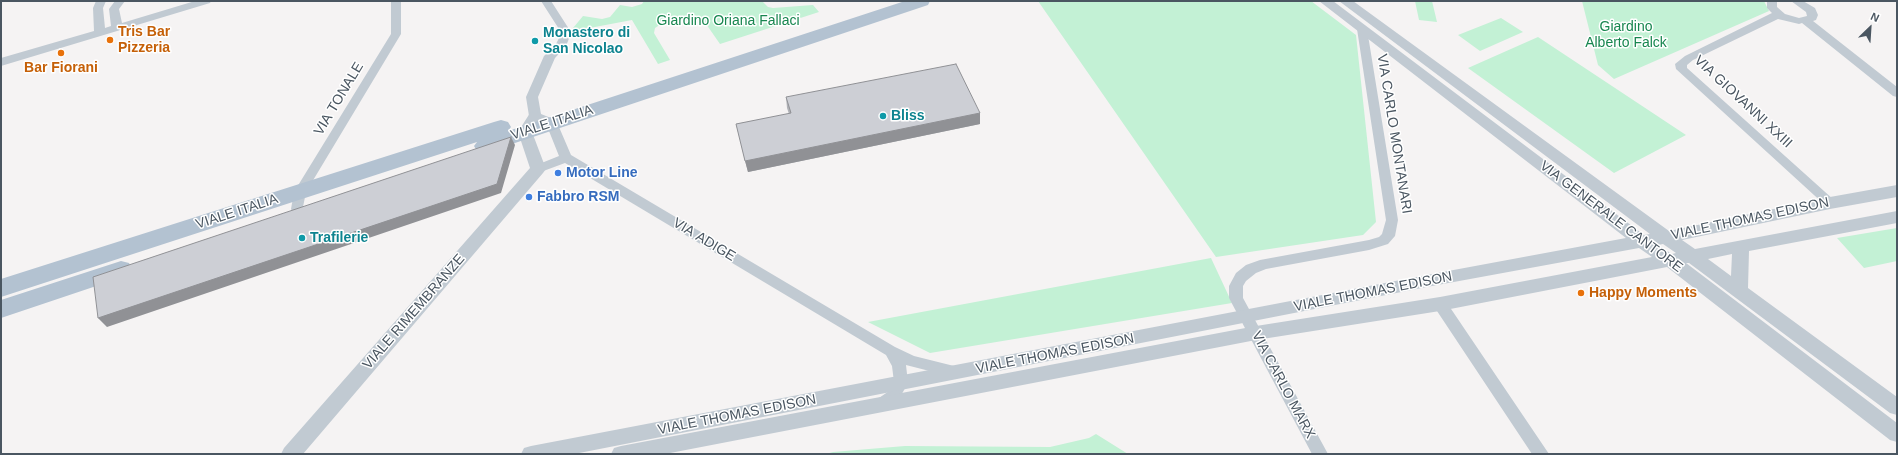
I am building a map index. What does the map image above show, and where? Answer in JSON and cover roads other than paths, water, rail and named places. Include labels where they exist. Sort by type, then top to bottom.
[{"type":"main road","name":"VIALE ITALIA","points":[[537,124],[884,1]]},
{"type":"main road","name":"VIALE ITALIA","points":[[1,288],[298,200],[922,1]]},
{"type":"main road","name":"VIALE ITALIA","points":[[1,309],[298,200]]},
{"type":"street","points":[[100,33],[98,8],[101,1]]},
{"type":"street","points":[[117,27],[114,9],[120,1]]},
{"type":"street","points":[[1,62],[206,1]]},
{"type":"street","name":"VIA TONALE","points":[[298,200],[396,34],[396,1]]},
{"type":"street","points":[[538,169],[537,124],[532,97],[550,56],[563,43],[566,34],[546,1]]},
{"type":"street","name":"VIA GENERALE CANTORE","points":[[1325,1],[1897,434]]},
{"type":"street","name":"VIA GENERALE CANTORE","points":[[1345,1],[1897,407]]},
{"type":"street","points":[[1770,2],[1772,8],[1779,14],[1796,20],[1809,19],[1897,83]]},
{"type":"street","points":[[1804,2],[1811,10],[1813,15],[1809,19]]},
{"type":"street","name":"VIA GIOVANNI XXIII","points":[[1779,14],[1689,58],[1681,64],[1682,69],[1830,203]]},
{"type":"street","points":[[1809,19],[1897,93]]},
{"type":"street","name":"VIA CARLO MONTANARI","points":[[1246,317],[1236,298],[1236,286],[1241,277],[1252,269],[1265,264],[1369,245],[1383,241],[1388,236],[1392,220],[1362,29]]},
{"type":"street","points":[[537,124],[566,158]]},
{"type":"street","name":"VIALE RIMEMBRANZE","points":[[291,454],[538,169],[566,158]]},
{"type":"street","name":"VIA ADIGE","points":[[566,158],[890,351],[921,365],[949,371],[961,371]]},
{"type":"street","name":"VIALE THOMAS EDISON","points":[[531,454],[1580,252],[1665,237],[1830,203],[1897,191]]},
{"type":"street","name":"VIALE THOMAS EDISON","points":[[621,454],[1256,333],[1440,304],[1690,255],[1897,217]]},
{"type":"street","points":[[1739,291],[1741,246]]},
{"type":"street","points":[[1580,252],[1596,273]]},
{"type":"street","points":[[1440,304],[1541,454]]},
{"type":"street","name":"VIA CARLO MARX","points":[[1246,317],[1320,454]]},
{"type":"street","points":[[884,403],[894,395],[901,383],[899,365],[890,351]]},
{"type":"place","name":"Tris Bar Pizzeria","points":[[110,40]]},
{"type":"place","name":"Monastero di San Nicolao","points":[[535,41]]},
{"type":"place","name":"Bar Fiorani","points":[[61,53]]},
{"type":"place","name":"Bliss","points":[[883,116]]},
{"type":"place","name":"Motor Line","points":[[558,173]]},
{"type":"place","name":"Fabbro RSM","points":[[529,197]]},
{"type":"place","name":"Trafilerie","points":[[302,238]]},
{"type":"place","name":"Happy Moments","points":[[1581,293]]},
{"type":"park label","name":"Giardino Oriana Fallaci","points":[[728,21]]},
{"type":"park label","name":"Giardino Alberto Falck","points":[[1626,36]]}]
